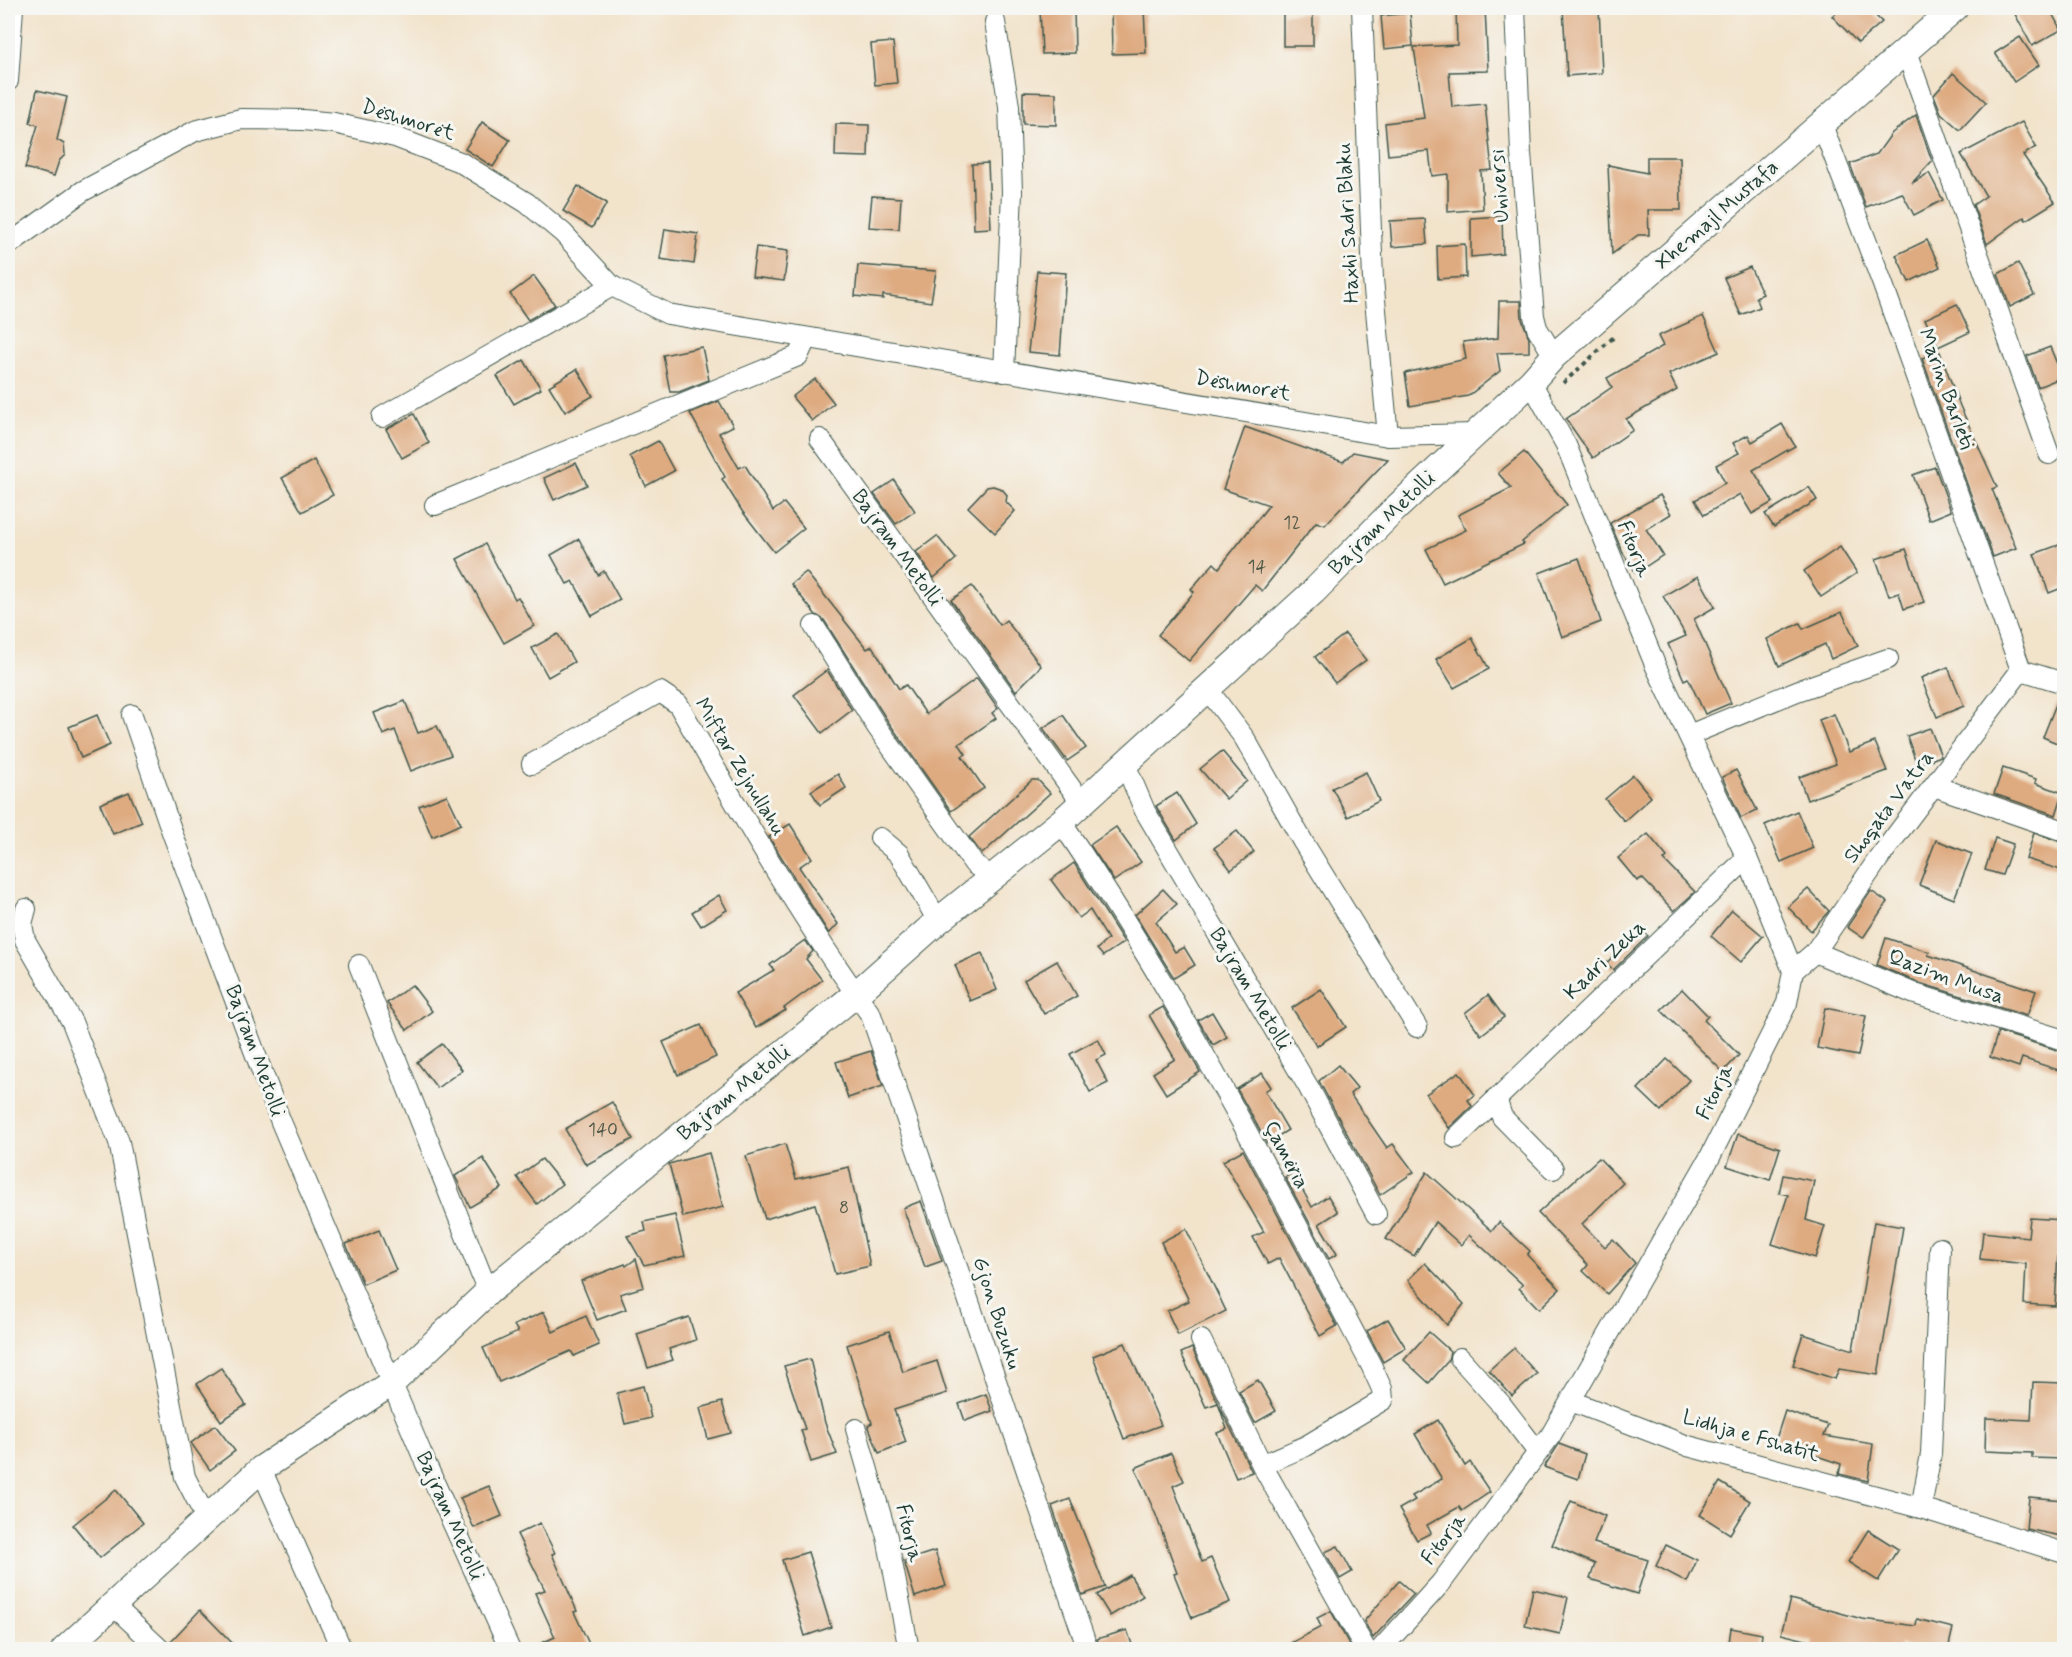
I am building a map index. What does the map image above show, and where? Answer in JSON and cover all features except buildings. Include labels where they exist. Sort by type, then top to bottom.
[{"type":"main road","name":"Xhemajl Mustafa","points":[[1531,382],[1554,356],[1955,8]]},
{"type":"main road","name":"Bajram Metolli","points":[[64,1650],[261,1469],[393,1382],[488,1292],[856,994],[938,921],[1061,822],[1312,592],[1531,382]]},
{"type":"street","points":[[8,81],[13,8]]},
{"type":"street","name":"Haxhi Sadri Blaku","points":[[1362,8],[1373,279],[1388,436]]},
{"type":"street","name":"Universi","points":[[1515,8],[1521,153],[1534,316],[1537,328],[1554,356]]},
{"type":"street","points":[[995,22],[1009,106],[1012,192],[1004,372]]},
{"type":"street","points":[[1906,51],[2049,454]]},
{"type":"street","name":"Dëshmorët","points":[[9,240],[83,190],[195,130],[225,122],[272,118],[365,129],[431,149],[460,162],[527,203],[563,233],[612,286],[668,314],[1388,436],[1475,434]]},
{"type":"street","name":"Marin Barleti","points":[[1822,125],[1882,282],[2021,670]]},
{"type":"street","points":[[382,417],[612,286]]},
{"type":"street","points":[[435,505],[798,357],[806,339]]},
{"type":"street","name":"Fitorja","points":[[1380,1650],[1441,1583],[1551,1435],[1710,1157],[1787,1003],[1793,971],[1748,858],[1656,667],[1566,445],[1531,382]]},
{"type":"street","name":"Bajram Metolli","points":[[820,439],[1081,802]]},
{"type":"street","points":[[814,626],[891,746],[974,864],[993,878]]},
{"type":"street","points":[[1689,735],[1797,691],[1888,658]]},
{"type":"street","points":[[2021,670],[2064,683]]},
{"type":"street","name":"Shoqata Vatra","points":[[1793,971],[1815,952],[1879,858],[2021,670]]},
{"type":"street","points":[[1206,687],[1245,739],[1302,842],[1417,1027]]},
{"type":"street","name":"Miftar Zejnullahu","points":[[532,764],[660,692],[678,704],[768,861],[856,994]]},
{"type":"street","name":"Bajram Metolli","points":[[132,715],[173,835],[281,1122],[426,1464],[510,1650]]},
{"type":"street","name":"Bajram Metolli","points":[[1125,764],[1145,811],[1309,1088],[1376,1214]]},
{"type":"street","points":[[1934,786],[2064,831]]},
{"type":"street","name":"Çamëria","points":[[1061,822],[1121,910],[1177,1008],[1319,1266],[1382,1389],[1383,1400],[1306,1446],[1262,1465]]},
{"type":"street","points":[[880,838],[899,855],[938,921]]},
{"type":"street","name":"Kadri Zeka","points":[[1456,1138],[1748,858]]},
{"type":"street","points":[[26,909],[22,924],[25,940],[54,985],[72,1022],[119,1142],[185,1477],[207,1520]]},
{"type":"street","name":"Qazim Musa","points":[[1815,952],[1915,994],[2064,1040]]},
{"type":"street","points":[[359,965],[488,1292]]},
{"type":"street","name":"Gjon Buzuku","points":[[856,994],[871,1015],[1088,1650]]},
{"type":"street","points":[[1496,1098],[1498,1111],[1502,1117],[1553,1169]]},
{"type":"street","points":[[1921,1508],[1932,1454],[1940,1248]]},
{"type":"street","points":[[1201,1340],[1262,1465],[1366,1650]]},
{"type":"street","points":[[1460,1358],[1501,1404],[1537,1451]]},
{"type":"street","name":"Lidhja e Fshatit","points":[[1571,1401],[1688,1446],[1921,1508],[2064,1553]]},
{"type":"street","name":"Fitorja","points":[[856,1429],[887,1537],[909,1650]]},
{"type":"street","points":[[261,1469],[342,1650]]},
{"type":"street","points":[[114,1606],[161,1650]]}]
